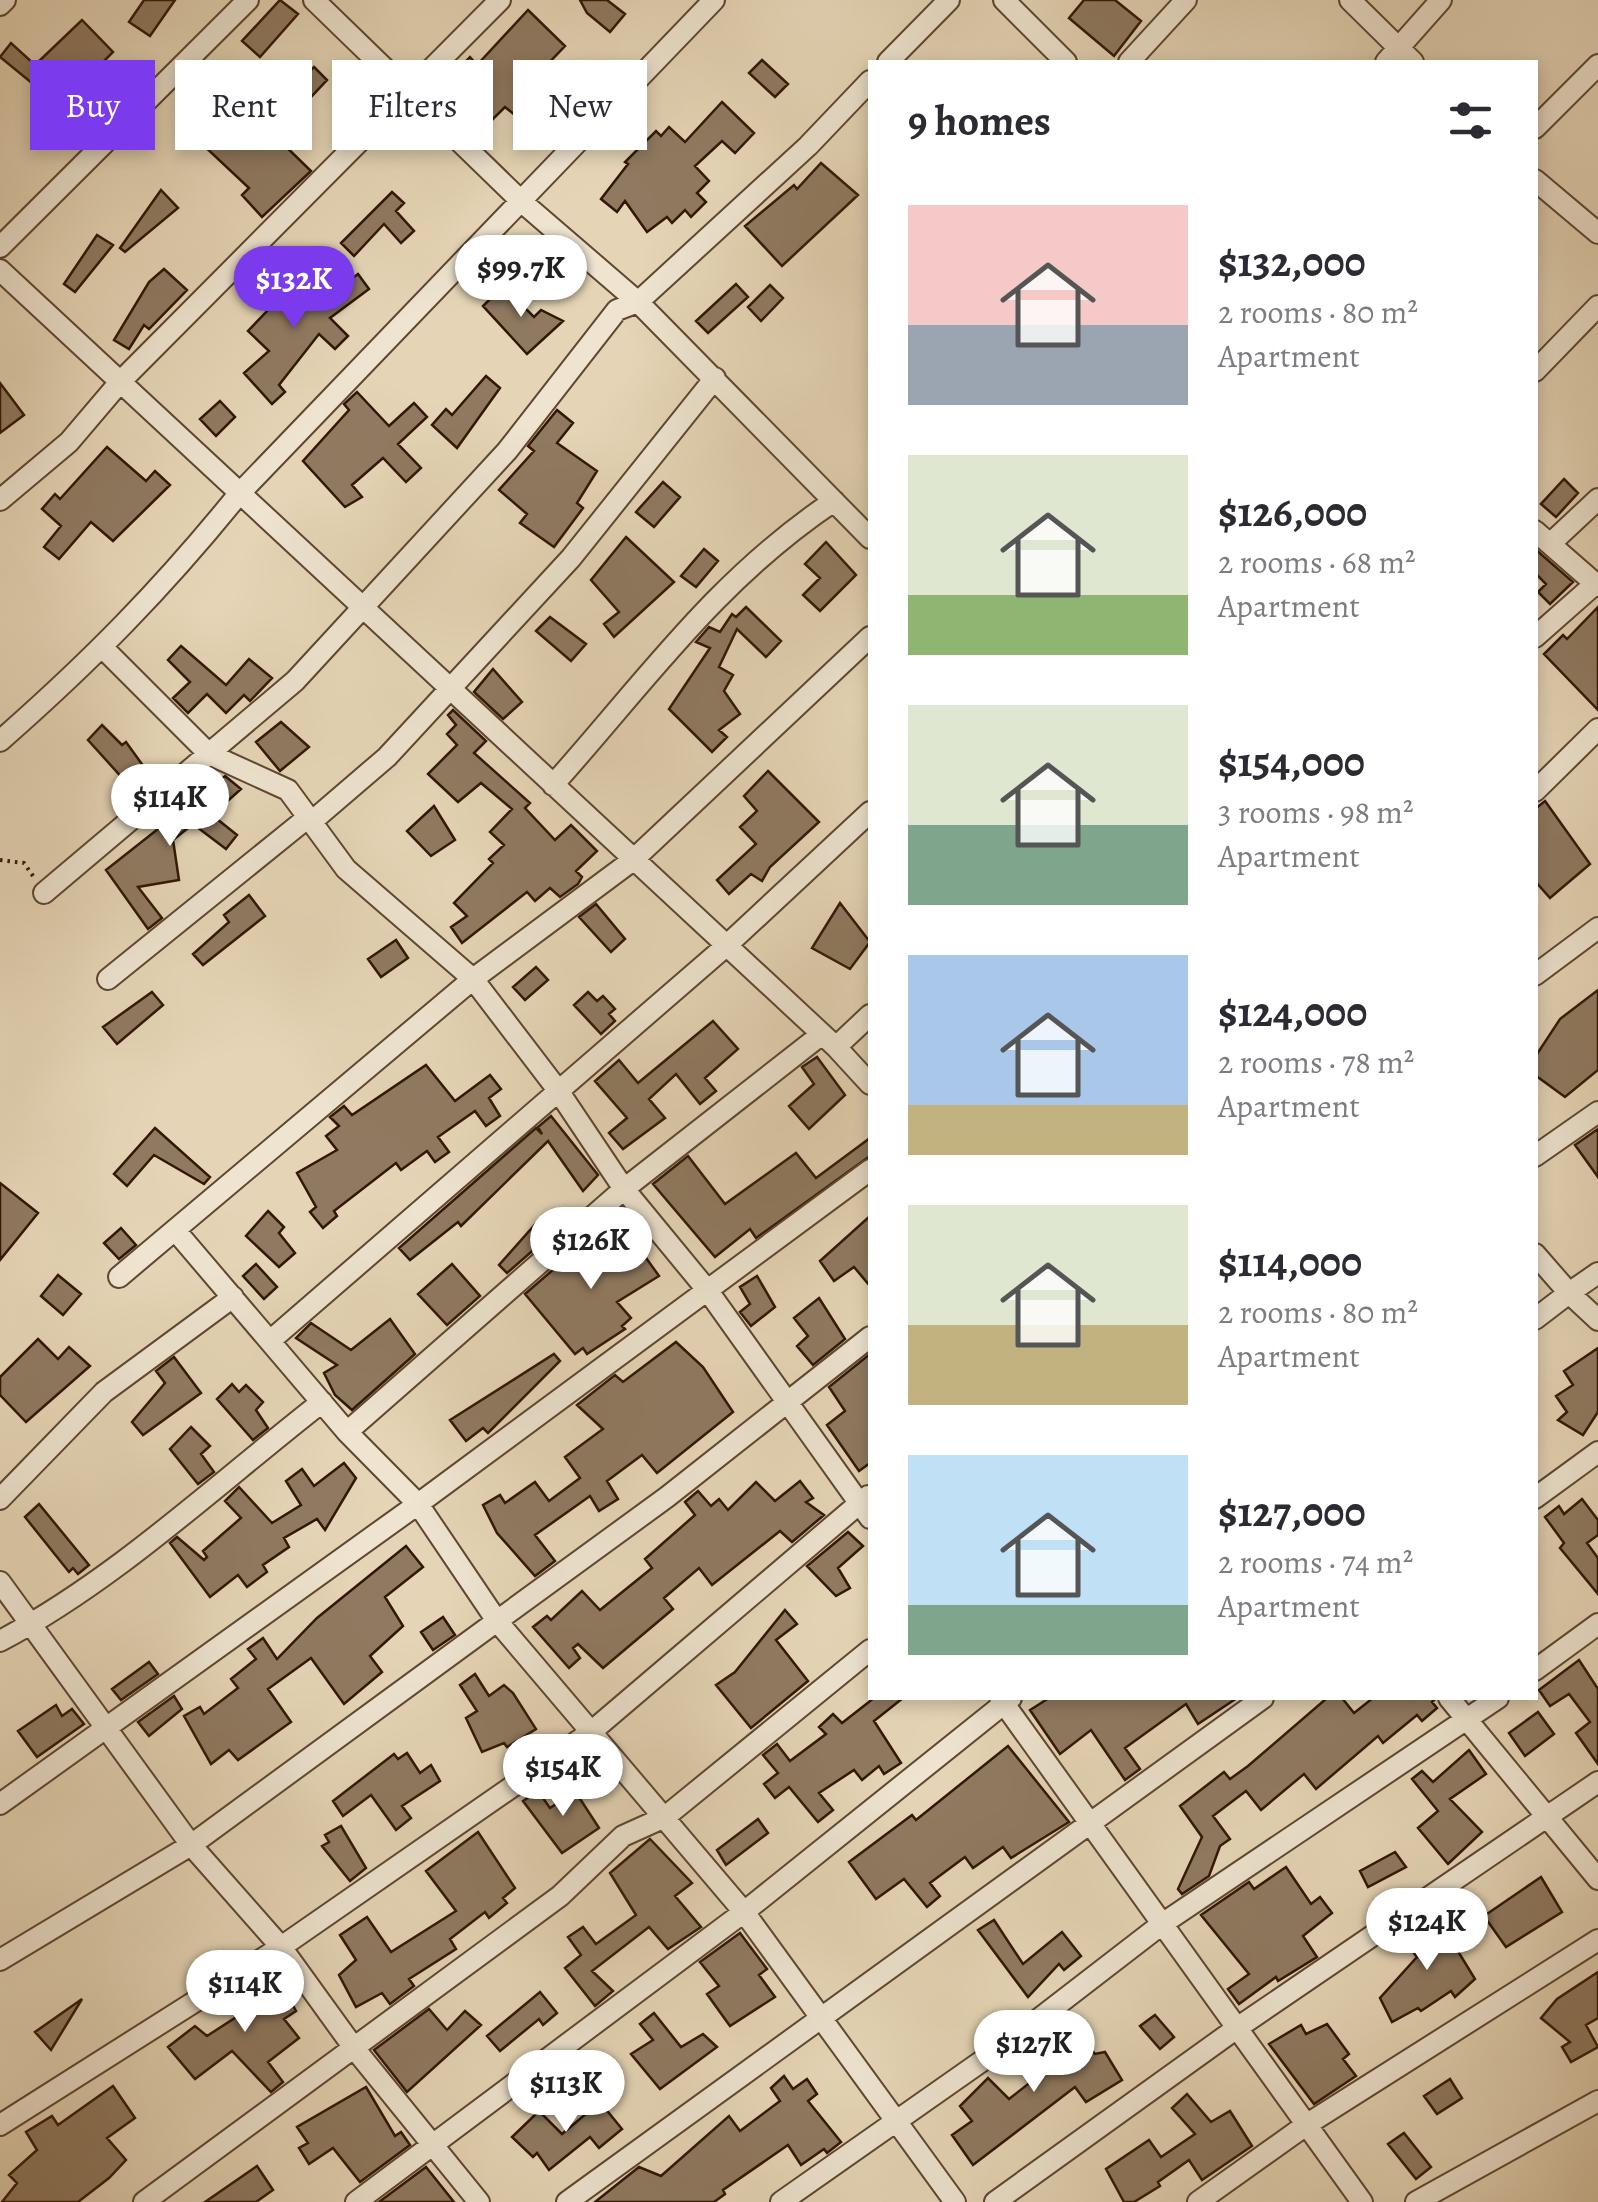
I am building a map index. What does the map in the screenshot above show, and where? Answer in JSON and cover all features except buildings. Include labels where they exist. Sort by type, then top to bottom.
[{"type":"street","points":[[0,247],[248,0]]},
{"type":"street","points":[[314,0],[376,60]]},
{"type":"street","points":[[442,60],[500,0]]},
{"type":"street","points":[[0,741],[104,649],[180,567],[238,494],[714,0]]},
{"type":"street","points":[[890,60],[949,0]]},
{"type":"street","points":[[1004,0],[1064,60]]},
{"type":"street","points":[[1132,60],[1186,0]]},
{"type":"street","points":[[1350,0],[1400,58],[1442,0]]},
{"type":"street","points":[[1538,125],[1598,65]]},
{"type":"street","points":[[44,894],[294,681],[507,451],[618,310],[638,302],[808,146],[868,84]]},
{"type":"street","points":[[0,500],[69,442],[120,385],[353,150]]},
{"type":"street","points":[[469,150],[522,202],[638,302],[868,536]]},
{"type":"street","points":[[1538,183],[1598,233]]},
{"type":"street","points":[[0,270],[829,1041],[868,1082]]},
{"type":"street","points":[[1538,368],[1598,306]]},
{"type":"street","points":[[108,979],[205,896],[387,758],[571,558],[715,378]]},
{"type":"street","points":[[1538,634],[1597,585],[1542,538],[1598,498]]},
{"type":"street","points":[[553,785],[637,692],[694,618],[778,539],[834,502]]},
{"type":"street","points":[[119,1277],[473,979],[633,860],[868,640]]},
{"type":"street","points":[[0,2125],[281,1947],[592,1732],[866,1505],[708,1291],[624,1190],[557,1088],[473,979],[346,868],[288,790],[208,754],[104,649]]},
{"type":"street","points":[[1538,788],[1598,729]]},
{"type":"street","points":[[271,1340],[557,1088],[726,946],[868,814]]},
{"type":"street","points":[[1538,973],[1598,928]]},
{"type":"street","points":[[347,1432],[624,1190],[868,1016]]},
{"type":"street","points":[[1538,1154],[1598,1112]]},
{"type":"street","points":[[0,1804],[259,1614],[418,1504],[868,1171]]},
{"type":"street","points":[[175,1230],[347,1432],[418,1504],[498,1621],[744,1912],[955,2202]]},
{"type":"street","points":[[1538,1257],[1598,1320]]},
{"type":"street","points":[[1538,1318],[1598,1273]]},
{"type":"street","points":[[0,1499],[104,1392],[233,1296]]},
{"type":"street","points":[[0,1960],[191,1845],[667,1497],[785,1400],[868,1338]]},
{"type":"street","points":[[0,1642],[32,1624],[154,1536],[322,1402]]},
{"type":"street","points":[[1538,1496],[1598,1452]]},
{"type":"street","points":[[0,1582],[191,1845],[281,1947],[354,2048],[479,2202]]},
{"type":"street","points":[[1538,1668],[1598,1624]]},
{"type":"street","points":[[144,2202],[560,1896],[623,1836],[666,1817],[868,1652]]},
{"type":"street","points":[[356,2202],[744,1912],[1004,1700]]},
{"type":"street","points":[[1006,1700],[1089,1824],[1362,2202]]},
{"type":"street","points":[[567,2202],[1261,1700]]},
{"type":"street","points":[[1451,1700],[1548,1813],[1598,1879]]},
{"type":"street","points":[[781,2202],[1009,2042],[1162,1924],[1495,1700]]},
{"type":"street","points":[[995,2202],[1237,2028],[1598,1782]]},
{"type":"street","points":[[1198,2202],[1306,2125],[1598,1940]]},
{"type":"street","points":[[1416,2202],[1598,2101]]},
{"type":"path","points":[[0,860],[24,863],[44,894]]}]
